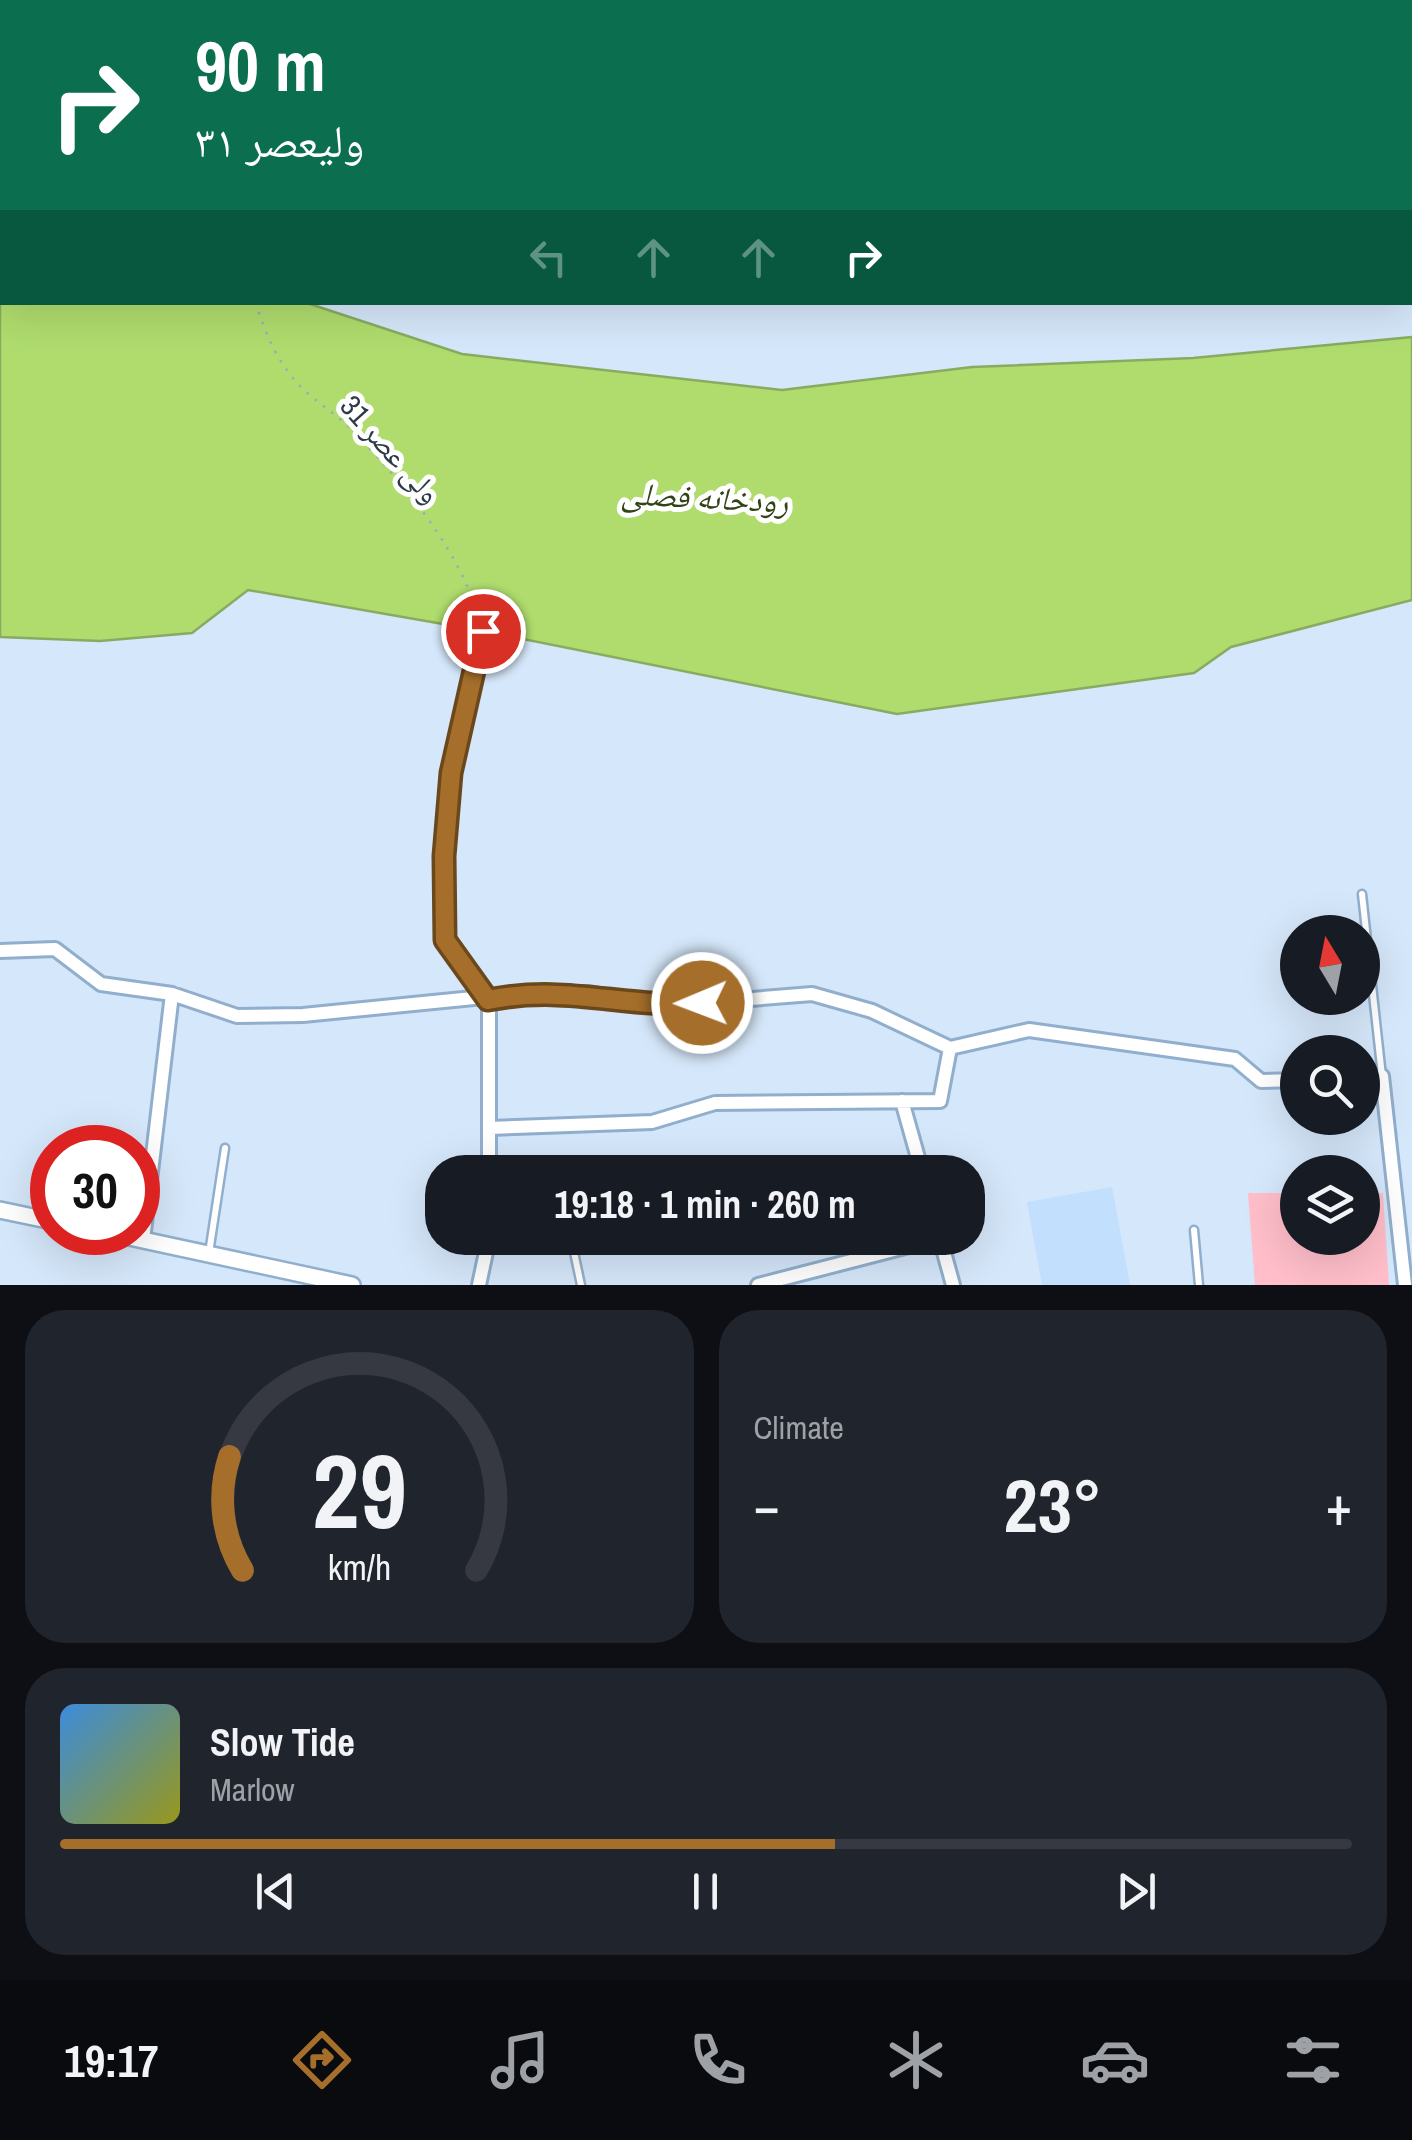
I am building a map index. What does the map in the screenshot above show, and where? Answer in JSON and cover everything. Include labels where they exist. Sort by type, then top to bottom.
[{"type":"street","points":[[483,631],[451,773],[444,856],[445,940],[488,1000],[489,1155]]},
{"type":"street","points":[[0,952],[55,950],[101,984],[172,994],[238,1016],[488,1000],[524,993],[589,993],[665,1006],[812,994],[872,1011],[950,1048],[1029,1030],[1235,1060],[1261,1081],[1280,1080]]},
{"type":"street","points":[[156,1125],[172,994]]},
{"type":"street","points":[[489,1128],[652,1122],[715,1103],[940,1101],[950,1048]]},
{"type":"street","points":[[1382,1076],[1404,1285]]},
{"type":"street","points":[[902,1102],[917,1155]]},
{"type":"street","points":[[0,1210],[30,1216]]},
{"type":"street","points":[[160,1244],[352,1285]]},
{"type":"street","points":[[478,1285],[485,1255]]},
{"type":"street","points":[[758,1285],[874,1255]]},
{"type":"street","points":[[945,1255],[953,1285]]},
{"type":"lane","points":[[1362,894],[1382,1076]]},
{"type":"lane","points":[[209,1254],[224,1148]]},
{"type":"lane","points":[[1194,1230],[1199,1285]]},
{"type":"lane","points":[[575,1255],[581,1285]]},
{"type":"path","name":"ولی عصر 31","points":[[257,305],[274,350],[303,389],[355,433],[417,504],[465,574],[483,631]]},
{"type":"shaded area","points":[[1112,1187],[1130,1285],[1042,1285],[1027,1202]]},
{"type":"shaded area","points":[[1248,1193],[1280,1193],[1280,1255],[1380,1255],[1383,1193],[1389,1285],[1255,1285]]},
{"type":"water","name":"رودخانه فصلی","points":[[0,305],[313,305],[462,354],[782,390],[972,367],[1193,358],[1412,337],[1412,600],[1231,647],[1194,673],[897,714],[483,631],[248,590],[192,633],[100,641],[0,637]]},
{"type":"route","points":[[483,631],[466,691],[451,773],[444,856],[445,940],[488,1000],[524,993],[589,993],[665,1006],[702,1003]]}]
